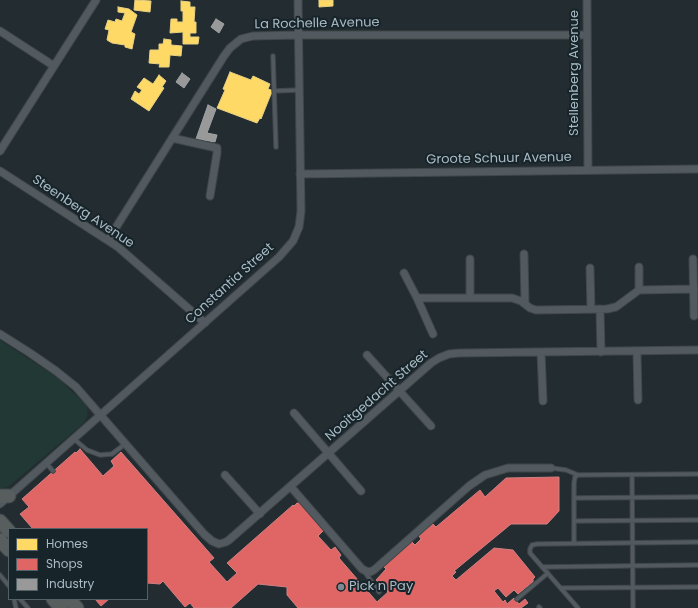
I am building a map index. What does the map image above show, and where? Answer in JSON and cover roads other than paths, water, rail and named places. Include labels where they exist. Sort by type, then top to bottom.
[{"type":"highway","points":[[0,521],[8,530]]},
{"type":"highway","points":[[0,540],[8,549]]},
{"type":"highway","points":[[54,600],[61,608]]},
{"type":"highway","points":[[70,600],[77,608]]},
{"type":"street","points":[[0,151],[96,0]]},
{"type":"street","name":"Constantia Street","points":[[3,498],[205,323],[279,257],[293,241],[297,233],[300,219],[298,0]]},
{"type":"street","name":"Stellenberg Avenue","points":[[587,0],[588,169]]},
{"type":"street","points":[[0,31],[54,66]]},
{"type":"street","name":"La Rochelle Avenue","points":[[108,240],[224,56],[234,44],[241,40],[253,36],[299,35],[587,35]]},
{"type":"street","points":[[172,138],[217,148],[218,152],[210,196]]},
{"type":"street","name":"Groote Schuur Avenue","points":[[300,174],[588,169],[698,169]]},
{"type":"street","name":"Steenberg Avenue","points":[[0,171],[108,240],[205,323]]},
{"type":"street","points":[[524,254],[525,304]]},
{"type":"street","points":[[693,258],[694,316]]},
{"type":"street","points":[[470,259],[470,298]]},
{"type":"street","points":[[639,267],[639,290]]},
{"type":"street","points":[[590,268],[591,309]]},
{"type":"street","points":[[404,273],[433,334]]},
{"type":"street","points":[[417,298],[512,298],[519,300],[530,308],[536,310],[610,309],[616,307],[639,290],[694,289]]},
{"type":"street","points":[[600,309],[600,352]]},
{"type":"street","points":[[0,334],[30,353],[67,380],[85,396],[125,444]]},
{"type":"street","name":"Nooitgedacht Street","points":[[125,444],[204,534],[216,543],[226,542],[291,487],[431,363],[439,358],[449,354],[459,353],[637,352],[698,350]]},
{"type":"street","points":[[541,352],[543,401]]},
{"type":"street","points":[[637,352],[638,400]]},
{"type":"street","points":[[367,355],[431,426]]},
{"type":"street","points":[[294,413],[330,452],[361,491]]},
{"type":"street","points":[[291,487],[364,570],[368,572],[374,570],[469,486],[485,475],[508,468],[552,468]]},
{"type":"street","points":[[226,475],[260,514]]},
{"type":"lane","points":[[273,56],[276,147]]},
{"type":"lane","points":[[274,91],[299,90]]},
{"type":"lane","points":[[73,438],[87,450],[100,455],[112,454],[125,444]]},
{"type":"lane","points":[[46,462],[53,471]]},
{"type":"lane","points":[[552,468],[566,470],[578,475],[698,474]]},
{"type":"lane","points":[[574,544],[574,480],[578,475]]},
{"type":"lane","points":[[632,475],[633,608]]},
{"type":"lane","points":[[574,498],[698,497]]},
{"type":"lane","points":[[574,521],[698,520]]},
{"type":"lane","points":[[578,608],[530,553],[532,545],[698,542]]},
{"type":"lane","points":[[542,567],[698,565]]},
{"type":"lane","points":[[364,570],[379,592]]},
{"type":"lane","points":[[517,599],[548,573]]},
{"type":"lane","points":[[0,576],[8,585]]},
{"type":"lane","points":[[561,588],[698,587]]},
{"type":"lane","points":[[21,600],[28,608]]},
{"type":"place","name":"Pick n Pay","points":[[341,587]]}]
